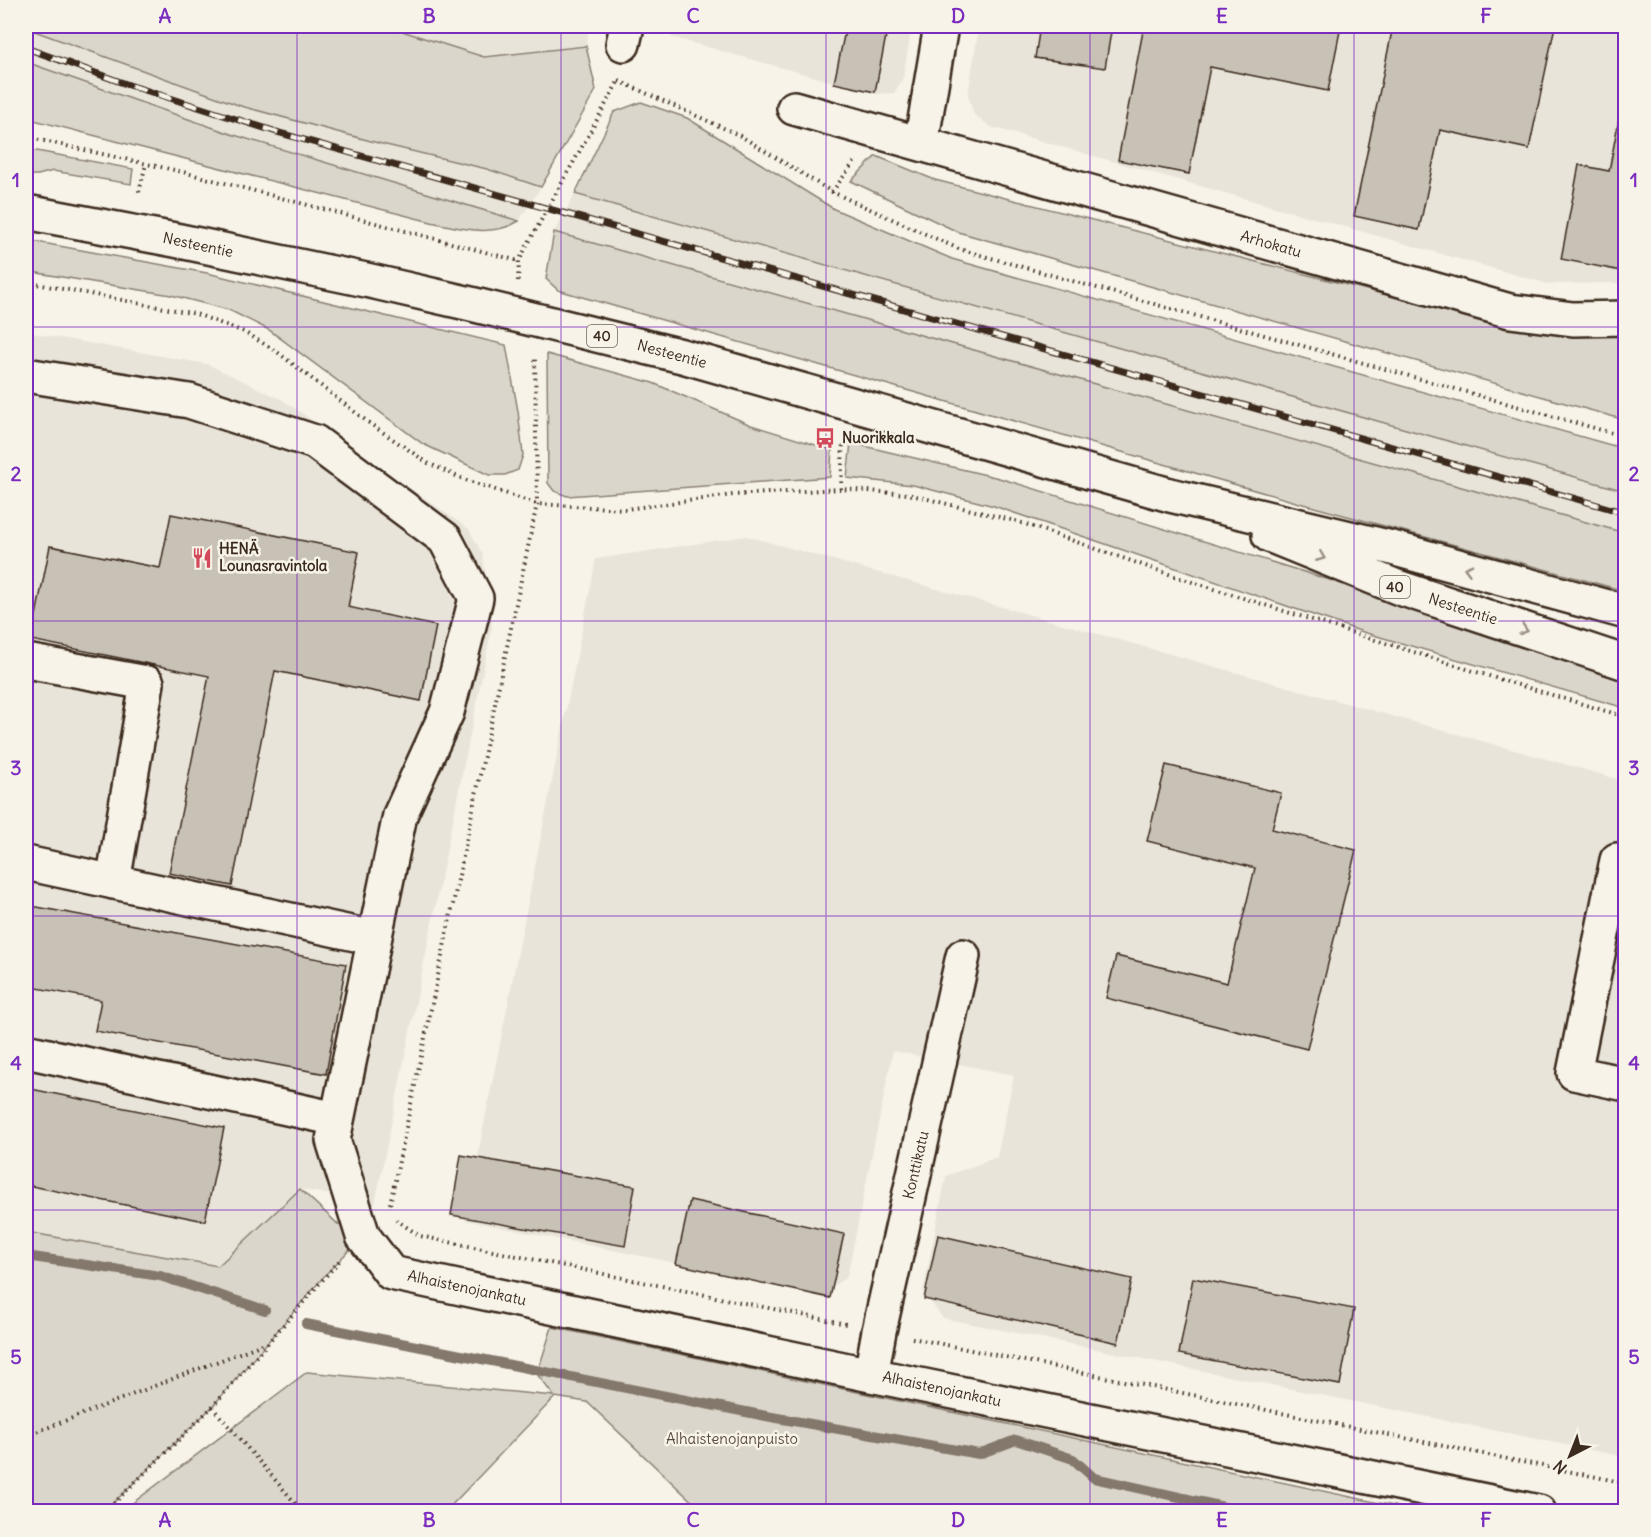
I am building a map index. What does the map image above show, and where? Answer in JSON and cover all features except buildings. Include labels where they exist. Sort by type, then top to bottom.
[{"type":"street","points":[[921,144],[941,26]]},
{"type":"street","name":"Arhokatu","points":[[794,108],[1510,311],[1573,319],[1626,318]]},
{"type":"street","name":"Nesteentie","points":[[26,212],[186,242],[482,306],[682,356],[1170,495],[1392,548],[1626,612]]},
{"type":"street","name":"Alhaistenojankatu","points":[[26,375],[189,401],[315,442],[445,539],[476,598],[447,711],[400,815],[333,1140],[363,1236],[391,1273],[871,1375],[1539,1512]]},
{"type":"street","name":"Nesteentie","points":[[1170,495],[1397,587],[1626,663]]},
{"type":"street","points":[[26,661],[147,683],[113,882]]},
{"type":"street","points":[[1626,862],[1617,860],[1574,1073],[1626,1084]]},
{"type":"street","points":[[26,863],[374,938]]},
{"type":"street","name":"Konttikatu","points":[[871,1375],[963,956]]},
{"type":"street","points":[[26,1051],[337,1119]]},
{"type":"path","points":[[518,284],[519,261],[619,81],[739,135],[832,192],[959,249],[1626,437]]},
{"type":"path","points":[[26,137],[183,172],[519,261]]},
{"type":"path","points":[[139,192],[146,164]]},
{"type":"path","points":[[26,282],[196,314],[244,332],[276,351],[369,423],[428,463],[463,479],[537,504],[626,509],[733,495],[841,489],[908,494],[1019,522],[1247,599],[1626,717]]},
{"type":"path","points":[[535,357],[537,504],[387,1215],[420,1236],[1626,1484]]},
{"type":"path","points":[[841,489],[843,443]]},
{"type":"path","points":[[105,1512],[212,1407],[327,1274],[363,1236]]},
{"type":"path","points":[[26,1436],[268,1342]]},
{"type":"path","points":[[212,1407],[303,1512]]},
{"type":"shaded area","points":[[386,26],[590,26],[586,46],[484,57]]},
{"type":"shaded area","points":[[673,26],[912,26],[903,78],[894,93],[876,94],[671,37]]},
{"type":"shaded area","points":[[979,26],[1625,26],[1625,283],[1548,284],[991,127],[974,115],[968,95]]},
{"type":"shaded area","points":[[26,28],[241,106],[382,144],[487,169],[541,187],[519,221],[231,134],[26,62]]},
{"type":"shaded area","points":[[575,194],[1625,491],[1625,533],[554,232]]},
{"type":"shaded area","points":[[26,332],[207,364],[283,400],[469,529],[483,555],[492,627],[375,1204],[300,1189],[218,1266],[26,1231]]},
{"type":"shaded area","points":[[747,536],[1625,781],[1625,1457],[943,1318],[923,1292],[946,1176],[997,1157],[1014,1075],[893,1051],[847,1277],[822,1293],[465,1220],[596,559]]},
{"type":"green space","points":[[26,26],[386,26],[484,57],[586,46],[596,90],[541,187],[487,169],[382,144],[241,106],[26,28]]},
{"type":"green space","points":[[26,62],[231,134],[519,221],[498,229],[476,230],[454,227],[26,118]]},
{"type":"green space","points":[[641,102],[687,118],[834,209],[952,259],[1625,449],[1625,491],[575,194],[614,112]]},
{"type":"green space","points":[[26,149],[133,169],[131,184],[53,171],[26,175]]},
{"type":"green space","points":[[876,156],[935,180],[1520,329],[1625,332],[1625,420],[958,232],[851,181]]},
{"type":"green space","points":[[554,232],[1625,533],[1625,591],[1303,504],[558,290],[546,279]]},
{"type":"green space","points":[[26,240],[207,273],[506,345],[523,455],[518,470],[505,475],[489,475],[423,444],[269,330],[229,310],[171,295],[26,271]]},
{"type":"green space","points":[[547,354],[653,383],[751,425],[832,450],[830,477],[567,496],[554,491],[548,483]]},
{"type":"green space","points":[[851,443],[999,478],[1625,671],[1625,708],[1363,632],[994,506],[913,485],[847,478]]},
{"type":"green space","points":[[300,1189],[339,1225],[363,1236],[326,1274],[212,1407],[105,1511],[26,1512],[26,1232],[218,1266]]},
{"type":"green space","name":"Alhaistenojanpuisto","points":[[552,1327],[1417,1511],[702,1511],[587,1402],[555,1397],[446,1511],[122,1511],[307,1372],[554,1396],[537,1374]]},
{"type":"waterway","points":[[26,1256],[160,1276],[265,1310]]},
{"type":"waterway","points":[[306,1324],[766,1416],[979,1454],[1016,1440],[1073,1459],[1094,1478],[1246,1512]]},
{"type":"railway","points":[[26,48],[129,85],[280,133],[1626,513]]},
{"type":"place","name":"Nuorikkala","points":[[825,438]]},
{"type":"place","name":"HENÄ Lounasravintola","points":[[202,558]]}]
